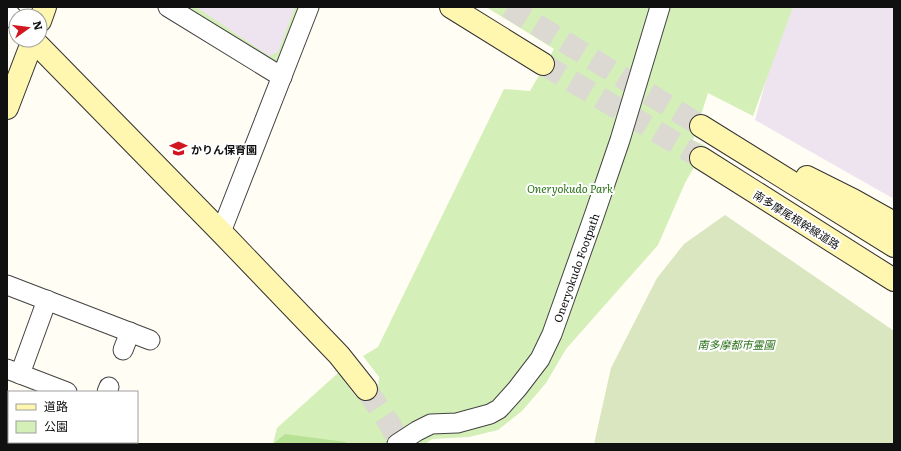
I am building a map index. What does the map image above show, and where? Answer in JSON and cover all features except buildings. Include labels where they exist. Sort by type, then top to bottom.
[{"type":"main road","points":[[451,7],[543,64]]},
{"type":"main road","points":[[7,108],[30,48]]},
{"type":"main road","points":[[41,48],[339,355],[366,389]]},
{"type":"main road","points":[[894,223],[853,200],[702,126],[894,246]]},
{"type":"main road","name":"南多摩尾根幹線道路","points":[[701,158],[894,280]]},
{"type":"main road","points":[[754,192],[894,296]]},
{"type":"street","points":[[168,7],[282,77]]},
{"type":"street","points":[[221,232],[309,7]]},
{"type":"street","name":"Oneryokudo Footpath","points":[[397,444],[424,427],[435,423],[457,423],[490,414],[499,409],[517,389],[540,358],[552,334],[620,140],[660,7]]},
{"type":"street","points":[[7,285],[150,340]]},
{"type":"street","points":[[47,300],[13,371],[64,391]]},
{"type":"street","points":[[123,350],[130,332]]},
{"type":"shaded area","points":[[180,7],[300,7],[280,60],[270,63]]},
{"type":"shaded area","points":[[788,7],[894,7],[894,199],[755,120],[785,12]]},
{"type":"green space","points":[[180,7],[196,7],[269,56],[278,52],[295,7],[300,7],[280,60],[270,63]]},
{"type":"green space","name":"Oneryokudo Park","points":[[486,7],[793,7],[753,116],[708,93],[693,140],[706,146],[685,183],[658,245],[566,349],[546,383],[522,411],[498,430],[469,437],[432,439],[425,444],[273,444],[277,428],[338,373],[356,397],[365,400],[378,390],[379,377],[363,356],[378,347],[504,89],[530,91],[554,49]]},
{"type":"green space","name":"南多摩都市霊園","points":[[725,215],[894,331],[894,444],[594,444],[611,368],[657,278],[684,244]]},
{"type":"green space","points":[[285,434],[345,442],[347,444],[273,444]]},
{"type":"tunnel","points":[[508,7],[701,126]]},
{"type":"tunnel","points":[[543,64],[701,158]]},
{"type":"tunnel","points":[[366,389],[391,426],[400,444]]},
{"type":"place","name":"かりん保育園","points":[[178,149]]}]
